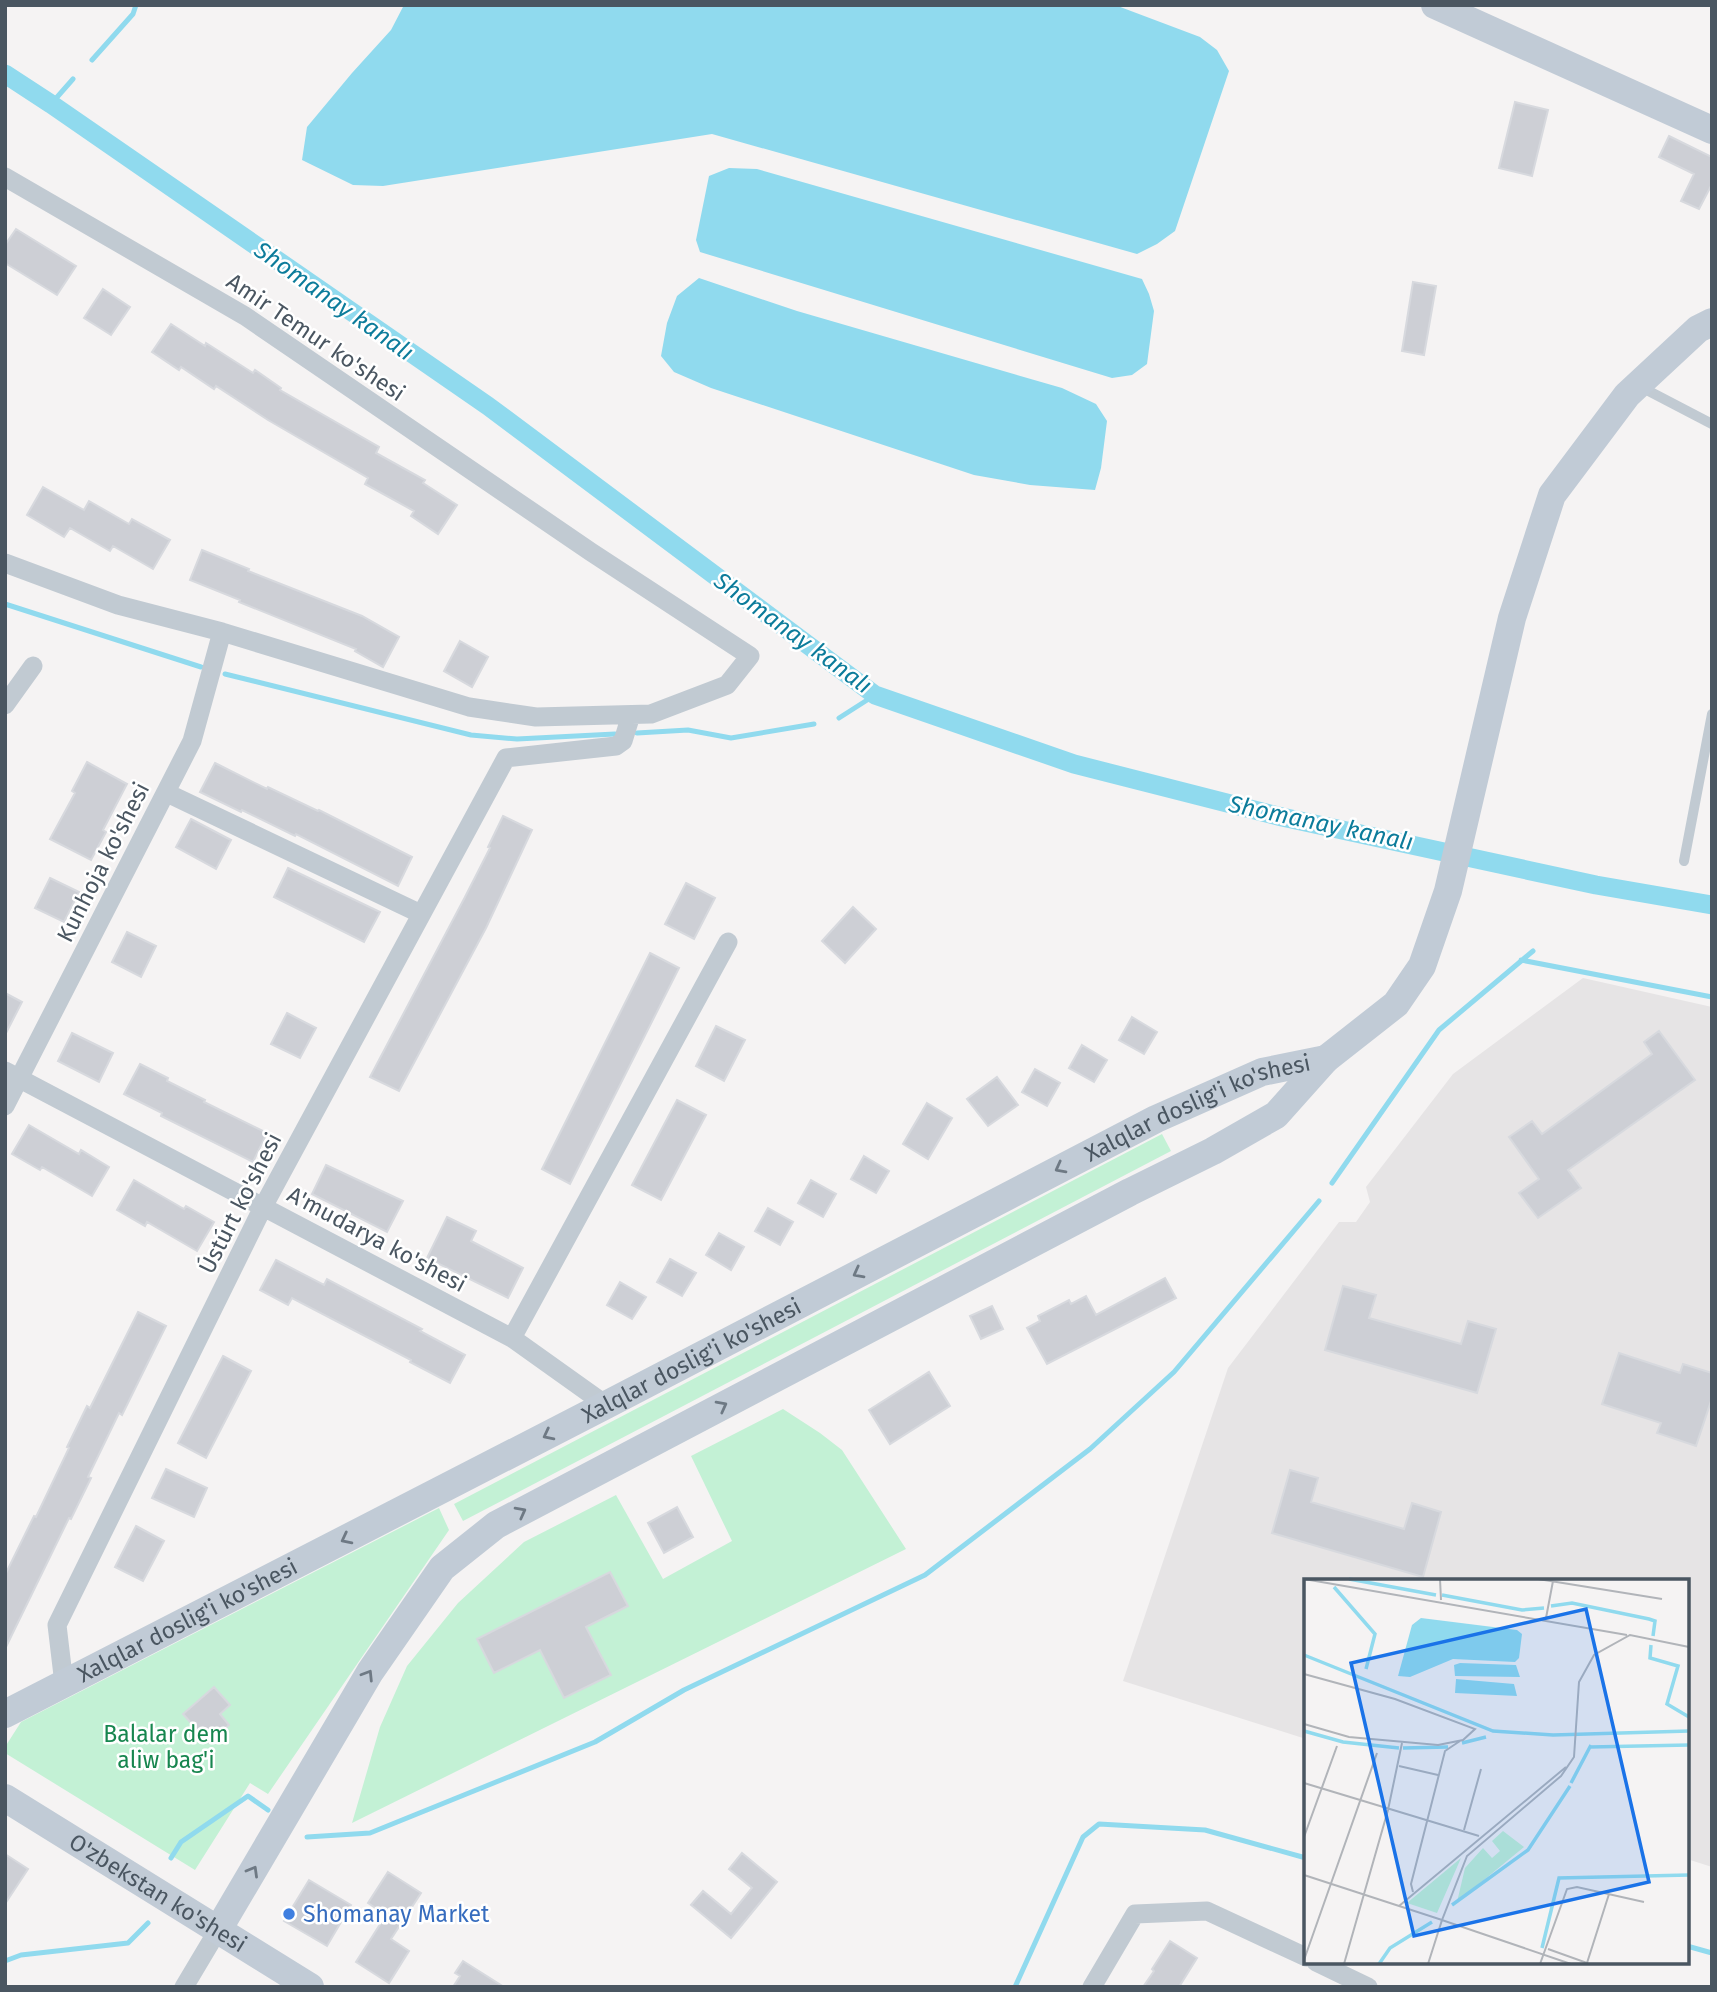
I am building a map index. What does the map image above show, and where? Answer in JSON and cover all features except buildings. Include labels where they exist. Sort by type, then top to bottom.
[{"type":"main road","points":[[1435,5],[1712,130]]},
{"type":"main road","points":[[1326,1059],[1396,1004],[1422,966],[1448,891],[1512,618],[1552,495],[1627,395],[1698,329],[1712,323]]},
{"type":"main road","name":"Xalqlar doslig'i ko'shesi","points":[[5,1714],[1156,1119],[1262,1072],[1326,1059]]},
{"type":"main road","name":"Xalqlar doslig'i ko'shesi","points":[[218,1930],[370,1672],[442,1569],[496,1525],[1213,1151],[1276,1115],[1326,1059]]},
{"type":"main road","name":"O'zbekstan ko'shesi","points":[[5,1798],[310,1987]]},
{"type":"street","name":"Amir Temur ko'shesi","points":[[5,177],[245,316],[591,552],[750,656],[727,685],[650,714],[631,715]]},
{"type":"street","points":[[5,563],[118,606],[222,632],[469,706],[536,717],[631,715]]},
{"type":"street","name":"Kunhoja ko'shesi","points":[[5,1106],[12,1076],[167,793],[192,741],[222,632]]},
{"type":"street","points":[[5,705],[33,666]]},
{"type":"street","name":"Ústúrt ko'shesi","points":[[64,1684],[57,1625],[263,1208],[506,758],[616,746],[623,741],[631,715]]},
{"type":"street","points":[[167,793],[421,914]]},
{"type":"street","points":[[512,1338],[728,942]]},
{"type":"street","name":"A'mudarya ko'shesi","points":[[12,1076],[512,1338],[606,1405]]},
{"type":"street","points":[[1093,1987],[1135,1914],[1207,1911],[1304,1956]]},
{"type":"street","points":[[184,1987],[218,1930]]},
{"type":"street","points":[[1320,1964],[1368,1987]]},
{"type":"lane","points":[[1637,385],[1712,424]]},
{"type":"lane","points":[[1684,861],[1712,714]]},
{"type":"shaded area","points":[[1583,978],[1712,1007],[1712,1867],[1689,1860],[1689,1579],[1304,1579],[1304,1738],[1123,1681],[1228,1368],[1339,1222],[1356,1222],[1370,1202],[1366,1187],[1453,1074]]},
{"type":"green space","points":[[1162,1134],[1171,1151],[463,1521],[454,1504]]},
{"type":"green space","points":[[783,1409],[842,1450],[906,1549],[352,1823],[380,1727],[407,1666],[458,1603],[524,1542],[616,1495],[663,1579],[732,1541],[691,1456]]},
{"type":"green space","name":"Balalar dem aliw bag'i","points":[[439,1508],[449,1530],[268,1794],[250,1783],[195,1870],[5,1753],[5,1747],[21,1722]]},
{"type":"water","points":[[404,5],[1115,5],[1200,37],[1217,50],[1229,71],[1175,231],[1137,254],[712,134],[383,186],[353,185],[302,160],[307,127],[391,30]]},
{"type":"water","points":[[729,168],[757,169],[1142,279],[1154,311],[1147,364],[1132,375],[1112,378],[700,252],[696,240],[709,176]]},
{"type":"water","points":[[699,278],[797,311],[1062,388],[1096,404],[1107,421],[1101,468],[1095,490],[1030,485],[974,475],[711,388],[674,372],[661,356],[667,323],[677,296]]},
{"type":"waterway","points":[[92,60],[133,14],[136,5]]},
{"type":"waterway","name":"Shomanay kanalı","points":[[5,74],[488,406],[875,695],[1074,764],[1282,817],[1596,885],[1712,905]]},
{"type":"waterway","points":[[51,104],[73,79]]},
{"type":"waterway","points":[[5,604],[201,667]]},
{"type":"waterway","points":[[225,674],[471,735],[517,739],[615,734]]},
{"type":"waterway","points":[[839,718],[875,695]]},
{"type":"waterway","points":[[637,733],[688,730],[731,738],[814,724]]},
{"type":"waterway","points":[[1332,1183],[1439,1030],[1533,951]]},
{"type":"waterway","points":[[1521,960],[1712,997]]},
{"type":"waterway","points":[[307,1837],[370,1833],[595,1742],[684,1690],[925,1575],[1090,1449],[1174,1372],[1319,1201]]},
{"type":"waterway","points":[[171,1858],[181,1842],[248,1796],[268,1810]]},
{"type":"waterway","points":[[1015,1987],[1083,1837],[1099,1824],[1205,1830],[1304,1857]]},
{"type":"waterway","points":[[5,1961],[21,1955],[128,1943],[148,1923]]},
{"type":"waterway","points":[[1689,1947],[1712,1953]]},
{"type":"place","name":"Shomanay Market","points":[[289,1914]]}]
